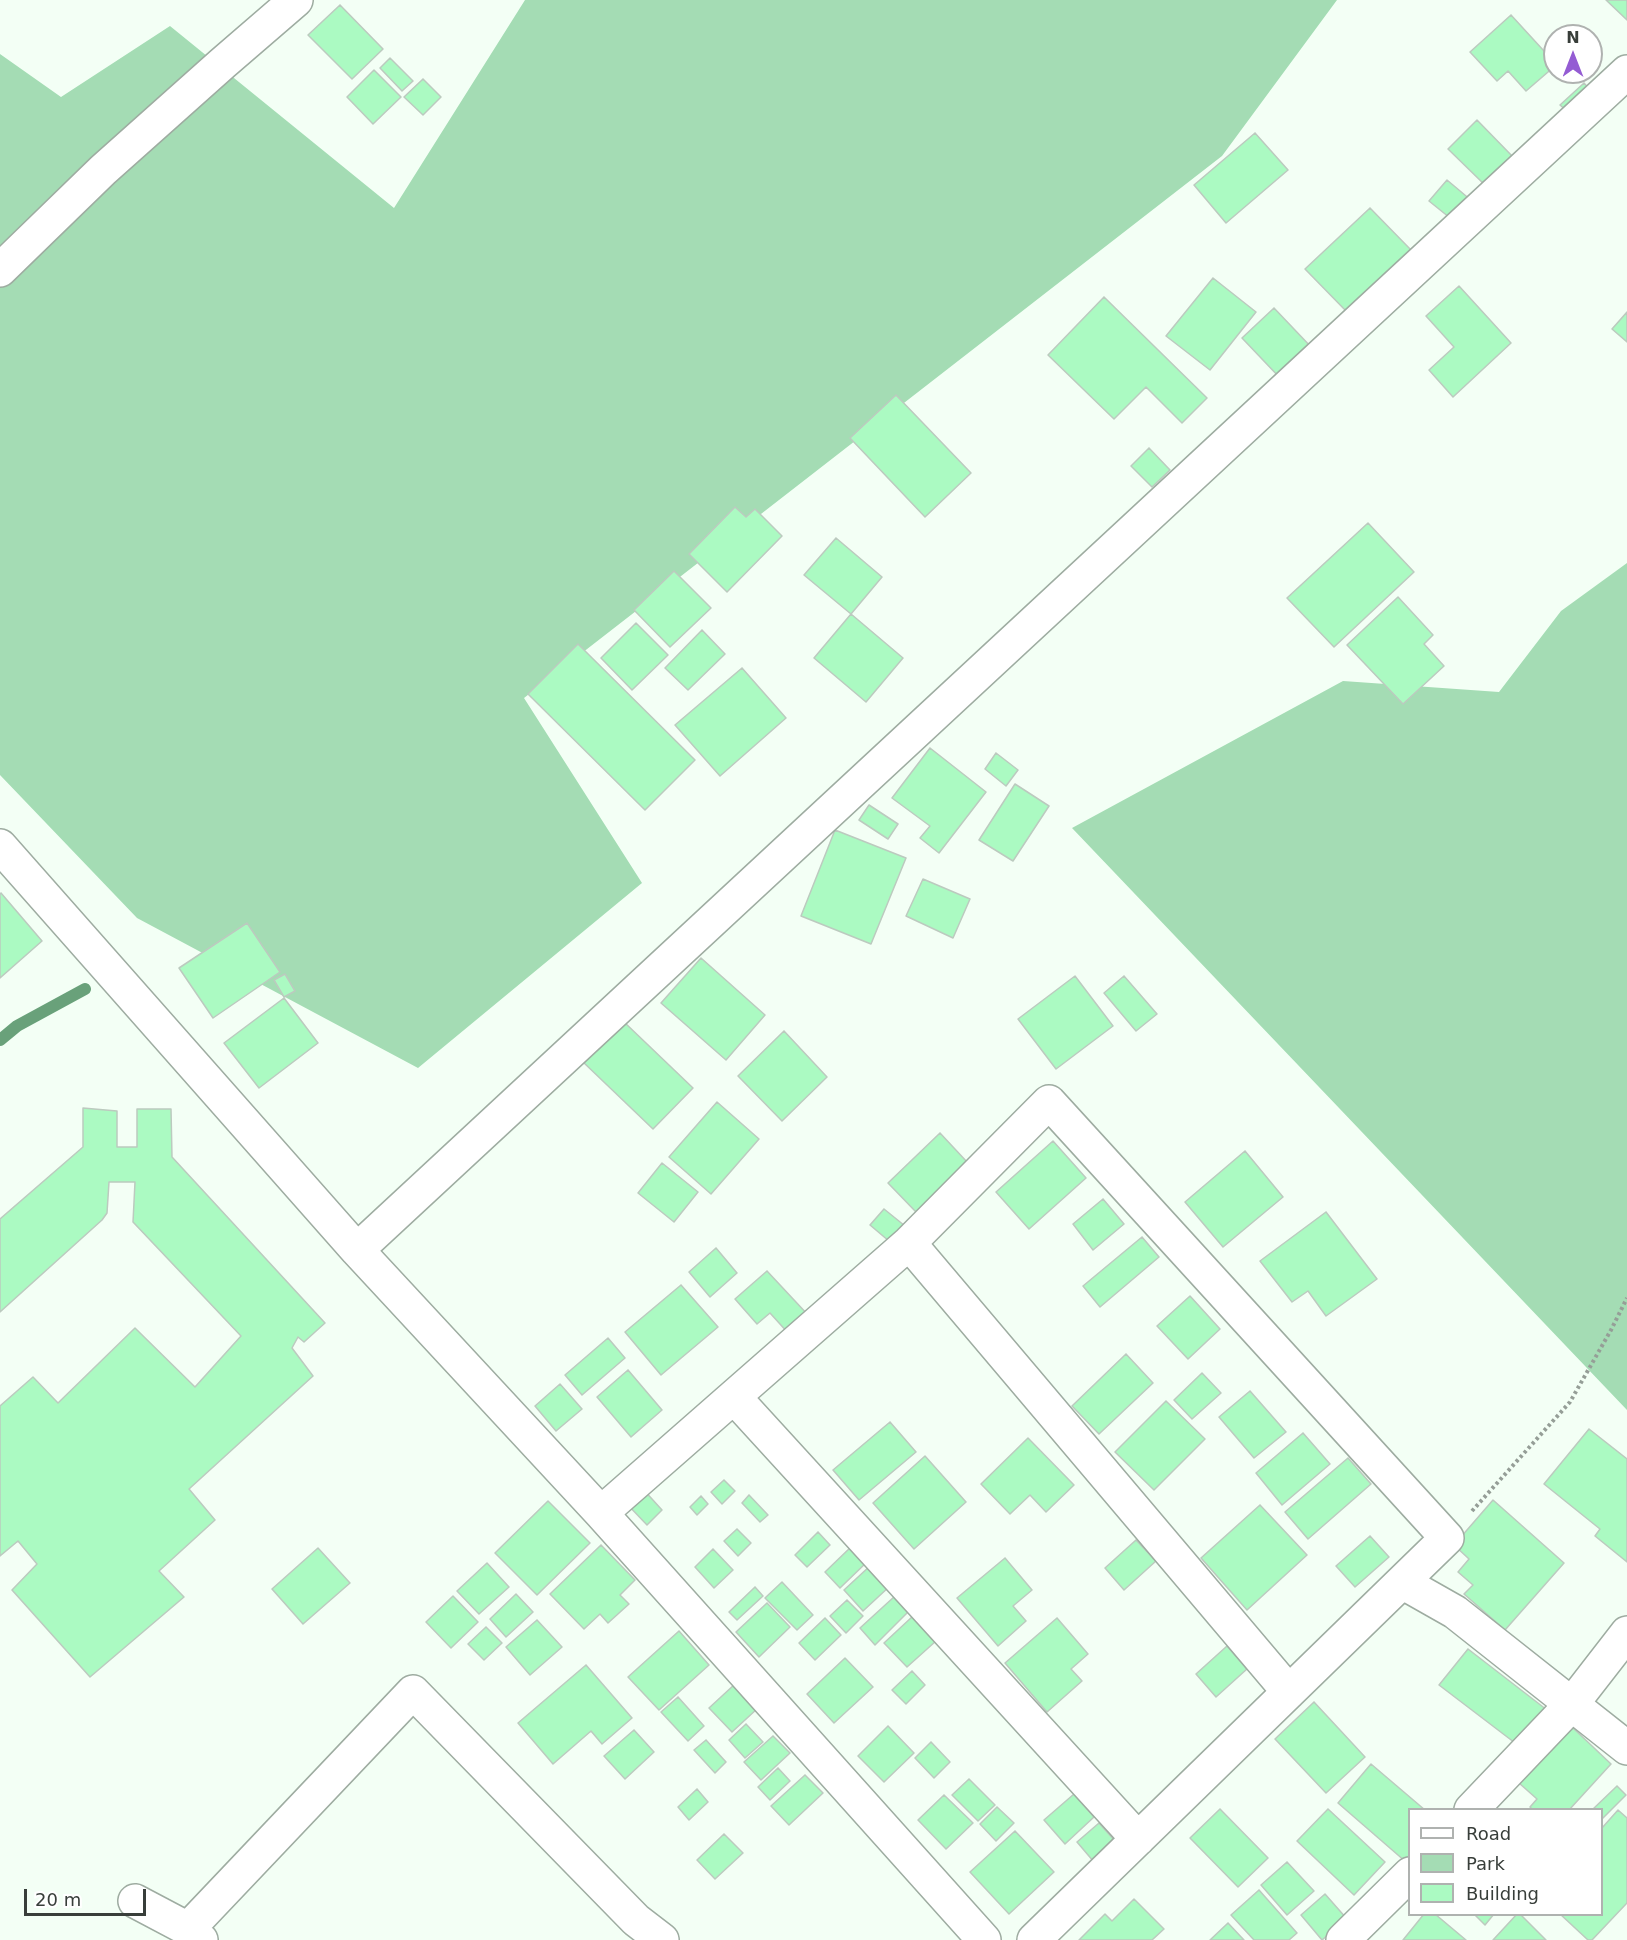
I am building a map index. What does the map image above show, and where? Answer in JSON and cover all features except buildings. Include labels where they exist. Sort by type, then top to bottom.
[{"type":"street","points":[[0,270],[103,170],[296,0]]},
{"type":"street","points":[[357,1250],[1627,72]]},
{"type":"street","points":[[0,846],[357,1250],[601,1513],[979,1938]]},
{"type":"street","points":[[601,1513],[909,1242],[1049,1102],[1447,1538],[1034,1940]]},
{"type":"street","points":[[909,1242],[1289,1692]]},
{"type":"street","points":[[734,1397],[1138,1839]]},
{"type":"street","points":[[1402,1582],[1455,1612],[1627,1748]]},
{"type":"street","points":[[1472,1808],[1572,1704],[1627,1633]]},
{"type":"street","points":[[135,1901],[194,1934],[413,1692],[636,1920],[662,1940]]},
{"type":"street","points":[[1343,1940],[1408,1876]]},
{"type":"path","points":[[1447,1538],[1570,1402],[1627,1298]]},
{"type":"green space","points":[[525,0],[1337,0],[1222,156],[524,698],[642,883],[418,1068],[137,918],[0,775],[0,54],[61,97],[170,26],[394,208]]},
{"type":"green space","points":[[1627,563],[1627,1410],[1072,828],[1343,681],[1499,692],[1561,611]]},
{"type":"waterway","points":[[0,1040],[17,1026],[85,989]]}]
